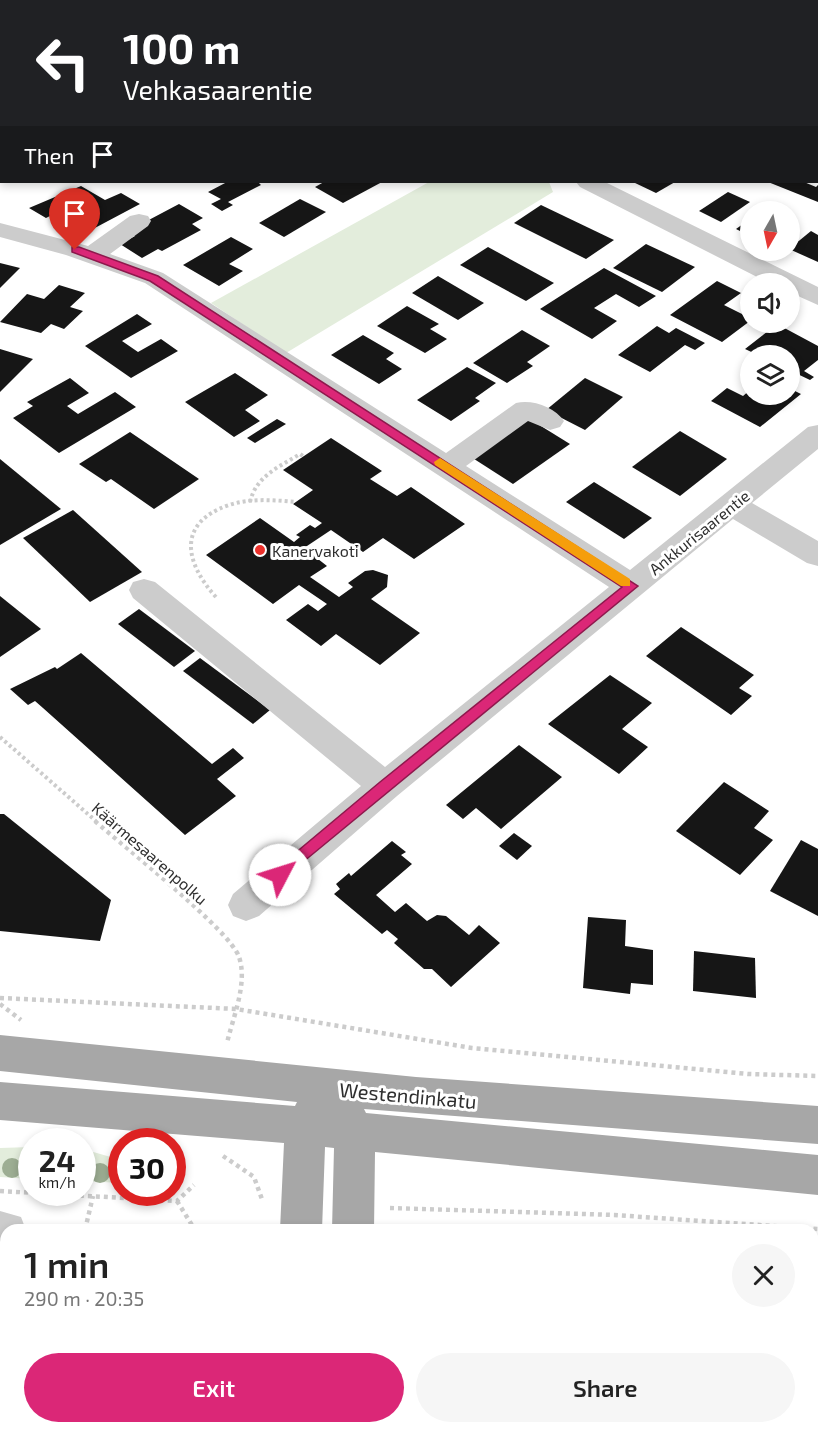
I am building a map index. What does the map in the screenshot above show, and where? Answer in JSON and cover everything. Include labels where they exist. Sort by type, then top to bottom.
[{"type":"main road","name":"Westendinkatu","points":[[0,1053],[239,1076],[327,1088],[818,1125]]},
{"type":"main road","points":[[301,1219],[304,1127],[327,1088],[355,1131],[353,1218]]},
{"type":"main road","points":[[0,1101],[146,1112],[818,1175]]},
{"type":"street","points":[[590,183],[818,297]]},
{"type":"street","points":[[92,255],[139,221]]},
{"type":"street","points":[[0,230],[92,255],[154,278],[259,349],[447,466],[631,586]]},
{"type":"street","points":[[447,466],[526,409],[550,421]]},
{"type":"street","name":"Ankkurisaarentie","points":[[246,904],[385,786],[818,434]]},
{"type":"street","points":[[732,504],[818,555]]},
{"type":"street","points":[[144,590],[385,786]]},
{"type":"path","points":[[250,502],[251,489],[257,482],[300,454],[303,456]]},
{"type":"path","points":[[216,597],[198,576],[189,554],[191,537],[198,526],[212,514],[231,505],[250,502],[295,502]]},
{"type":"path","name":"Käärmesaarenpolku","points":[[0,737],[219,930],[239,956],[242,980],[225,1050]]},
{"type":"path","points":[[0,998],[236,1009],[472,1048],[748,1074],[818,1076]]},
{"type":"path","points":[[218,1153],[254,1177],[266,1208],[301,1219]]},
{"type":"path","points":[[186,1193],[194,1185]]},
{"type":"path","points":[[0,1191],[18,1192]]},
{"type":"path","points":[[86,1224],[91,1206]]},
{"type":"path","points":[[180,1206],[191,1224]]},
{"type":"path","points":[[353,1218],[614,1215],[745,1224]]},
{"type":"green space","points":[[427,183],[549,183],[553,192],[286,353],[211,303]]},
{"type":"green space","points":[[18,1147],[18,1178],[0,1177],[0,1148]]},
{"type":"green space","points":[[96,1153],[108,1156],[108,1182],[96,1182]]},
{"type":"building","points":[[225,183],[259,183],[261,185],[228,202],[233,205],[222,211],[211,204],[221,199],[208,192]]},
{"type":"building","points":[[322,183],[380,183],[343,203],[315,187]]},
{"type":"building","points":[[635,183],[673,183],[656,193]]},
{"type":"building","points":[[770,183],[806,183],[816,187],[818,185],[818,202]]},
{"type":"building","points":[[81,186],[105,200],[121,193],[140,204],[91,230],[60,211],[46,218],[29,208]]},
{"type":"building","points":[[728,192],[748,201],[740,201],[740,209],[721,222],[699,211]]},
{"type":"building","points":[[300,199],[326,212],[284,237],[259,223]]},
{"type":"building","points":[[179,204],[203,218],[192,224],[201,230],[162,251],[158,249],[142,258],[120,244],[135,236],[128,231]]},
{"type":"building","points":[[541,205],[614,240],[586,259],[514,223]]},
{"type":"building","points":[[811,231],[818,235],[818,262],[800,254],[800,240]]},
{"type":"building","points":[[231,237],[253,249],[229,264],[243,271],[219,286],[183,265]]},
{"type":"building","points":[[646,244],[695,267],[662,292],[613,268]]},
{"type":"building","points":[[488,247],[554,283],[526,301],[460,265]]},
{"type":"building","points":[[0,263],[20,268],[0,288]]},
{"type":"building","points":[[604,268],[656,296],[639,307],[616,294],[594,308],[617,321],[592,339],[540,309]]},
{"type":"building","points":[[438,276],[484,303],[458,320],[412,293]]},
{"type":"building","points":[[717,281],[740,292],[724,305],[740,313],[740,328],[722,342],[670,315]]},
{"type":"building","points":[[59,285],[85,293],[70,307],[83,311],[64,329],[51,324],[41,333],[0,322],[27,294],[44,299]]},
{"type":"building","points":[[407,306],[439,324],[430,329],[447,339],[425,353],[377,326]]},
{"type":"building","points":[[137,314],[152,324],[122,341],[138,352],[161,339],[178,351],[131,378],[85,346]]},
{"type":"building","points":[[657,326],[669,333],[676,328],[705,343],[695,350],[685,345],[650,372],[618,355]]},
{"type":"building","points":[[522,330],[550,346],[527,362],[533,366],[507,383],[473,363]]},
{"type":"building","points":[[765,333],[794,333],[818,346],[818,360],[804,371],[814,377],[810,380],[800,375],[800,345],[750,345]]},
{"type":"building","points":[[363,335],[394,353],[386,359],[402,369],[379,384],[331,355]]},
{"type":"building","points":[[0,349],[33,359],[0,392]]},
{"type":"building","points":[[467,367],[496,383],[475,398],[480,401],[451,421],[417,400]]},
{"type":"building","points":[[235,373],[268,395],[245,410],[260,421],[234,437],[185,402]]},
{"type":"building","points":[[70,378],[89,393],[67,406],[78,414],[115,392],[136,407],[59,453],[13,418],[33,406],[27,402]]},
{"type":"building","points":[[585,378],[623,397],[585,430],[546,410]]},
{"type":"building","points":[[727,388],[740,394],[740,405],[787,405],[760,427],[711,401]]},
{"type":"building","points":[[528,418],[570,444],[513,484],[471,457]]},
{"type":"building","points":[[277,419],[286,424],[255,443],[247,438]]},
{"type":"building","points":[[680,431],[727,459],[680,496],[632,467]]},
{"type":"building","points":[[130,432],[199,479],[154,509],[111,479],[106,482],[79,464]]},
{"type":"building","name":"Kanervakoti","points":[[331,438],[382,471],[370,479],[397,496],[411,487],[465,524],[414,559],[383,538],[363,552],[331,530],[304,548],[327,566],[310,577],[339,597],[353,587],[348,583],[365,571],[373,570],[388,575],[387,587],[371,599],[420,633],[380,665],[336,634],[321,646],[286,620],[308,604],[318,611],[327,604],[299,585],[273,604],[206,555],[260,518],[294,542],[300,537],[296,535],[310,525],[315,528],[322,523],[293,504],[313,490],[283,470]]},
{"type":"building","points":[[0,459],[61,509],[0,545]]},
{"type":"building","points":[[594,482],[652,518],[624,539],[566,502]]},
{"type":"building","points":[[73,510],[142,572],[90,602],[23,538]]},
{"type":"building","points":[[0,596],[41,629],[0,657]]},
{"type":"building","points":[[139,609],[195,651],[174,667],[118,624]]},
{"type":"building","points":[[681,627],[754,675],[739,688],[752,696],[731,715],[646,656]]},
{"type":"building","points":[[81,653],[212,764],[233,748],[244,758],[217,779],[236,796],[185,835],[35,701],[28,705],[10,689],[55,667],[57,669]]},
{"type":"building","points":[[200,658],[270,710],[253,724],[183,671]]},
{"type":"building","points":[[610,675],[652,703],[622,729],[648,747],[619,774],[548,724]]},
{"type":"building","points":[[519,745],[562,777],[501,829],[476,808],[463,819],[446,805]]},
{"type":"building","points":[[724,782],[769,811],[754,828],[773,840],[740,875],[676,831]]},
{"type":"building","points":[[0,814],[4,814],[111,900],[100,941],[0,931]]},
{"type":"building","points":[[514,833],[532,846],[517,860],[499,846]]},
{"type":"building","points":[[801,840],[818,849],[818,916],[770,891]]},
{"type":"building","points":[[392,841],[406,852],[401,855],[412,864],[376,895],[395,912],[406,903],[427,921],[437,915],[446,916],[469,935],[479,925],[500,943],[451,987],[432,969],[424,969],[394,943],[398,939],[387,930],[382,934],[334,894],[340,889],[336,884],[349,873],[351,876]]},
{"type":"building","points":[[588,917],[626,920],[625,946],[653,950],[653,985],[631,983],[630,994],[583,988]]},
{"type":"building","points":[[694,951],[755,958],[756,998],[693,991]]},
{"type":"slow traffic","points":[[440,462],[625,582]]},
{"type":"place","name":"Kanervakoti","points":[[260,550]]},
{"type":"route","points":[[75,250],[154,278],[259,349],[447,466],[631,586],[385,786],[280,875]]}]
